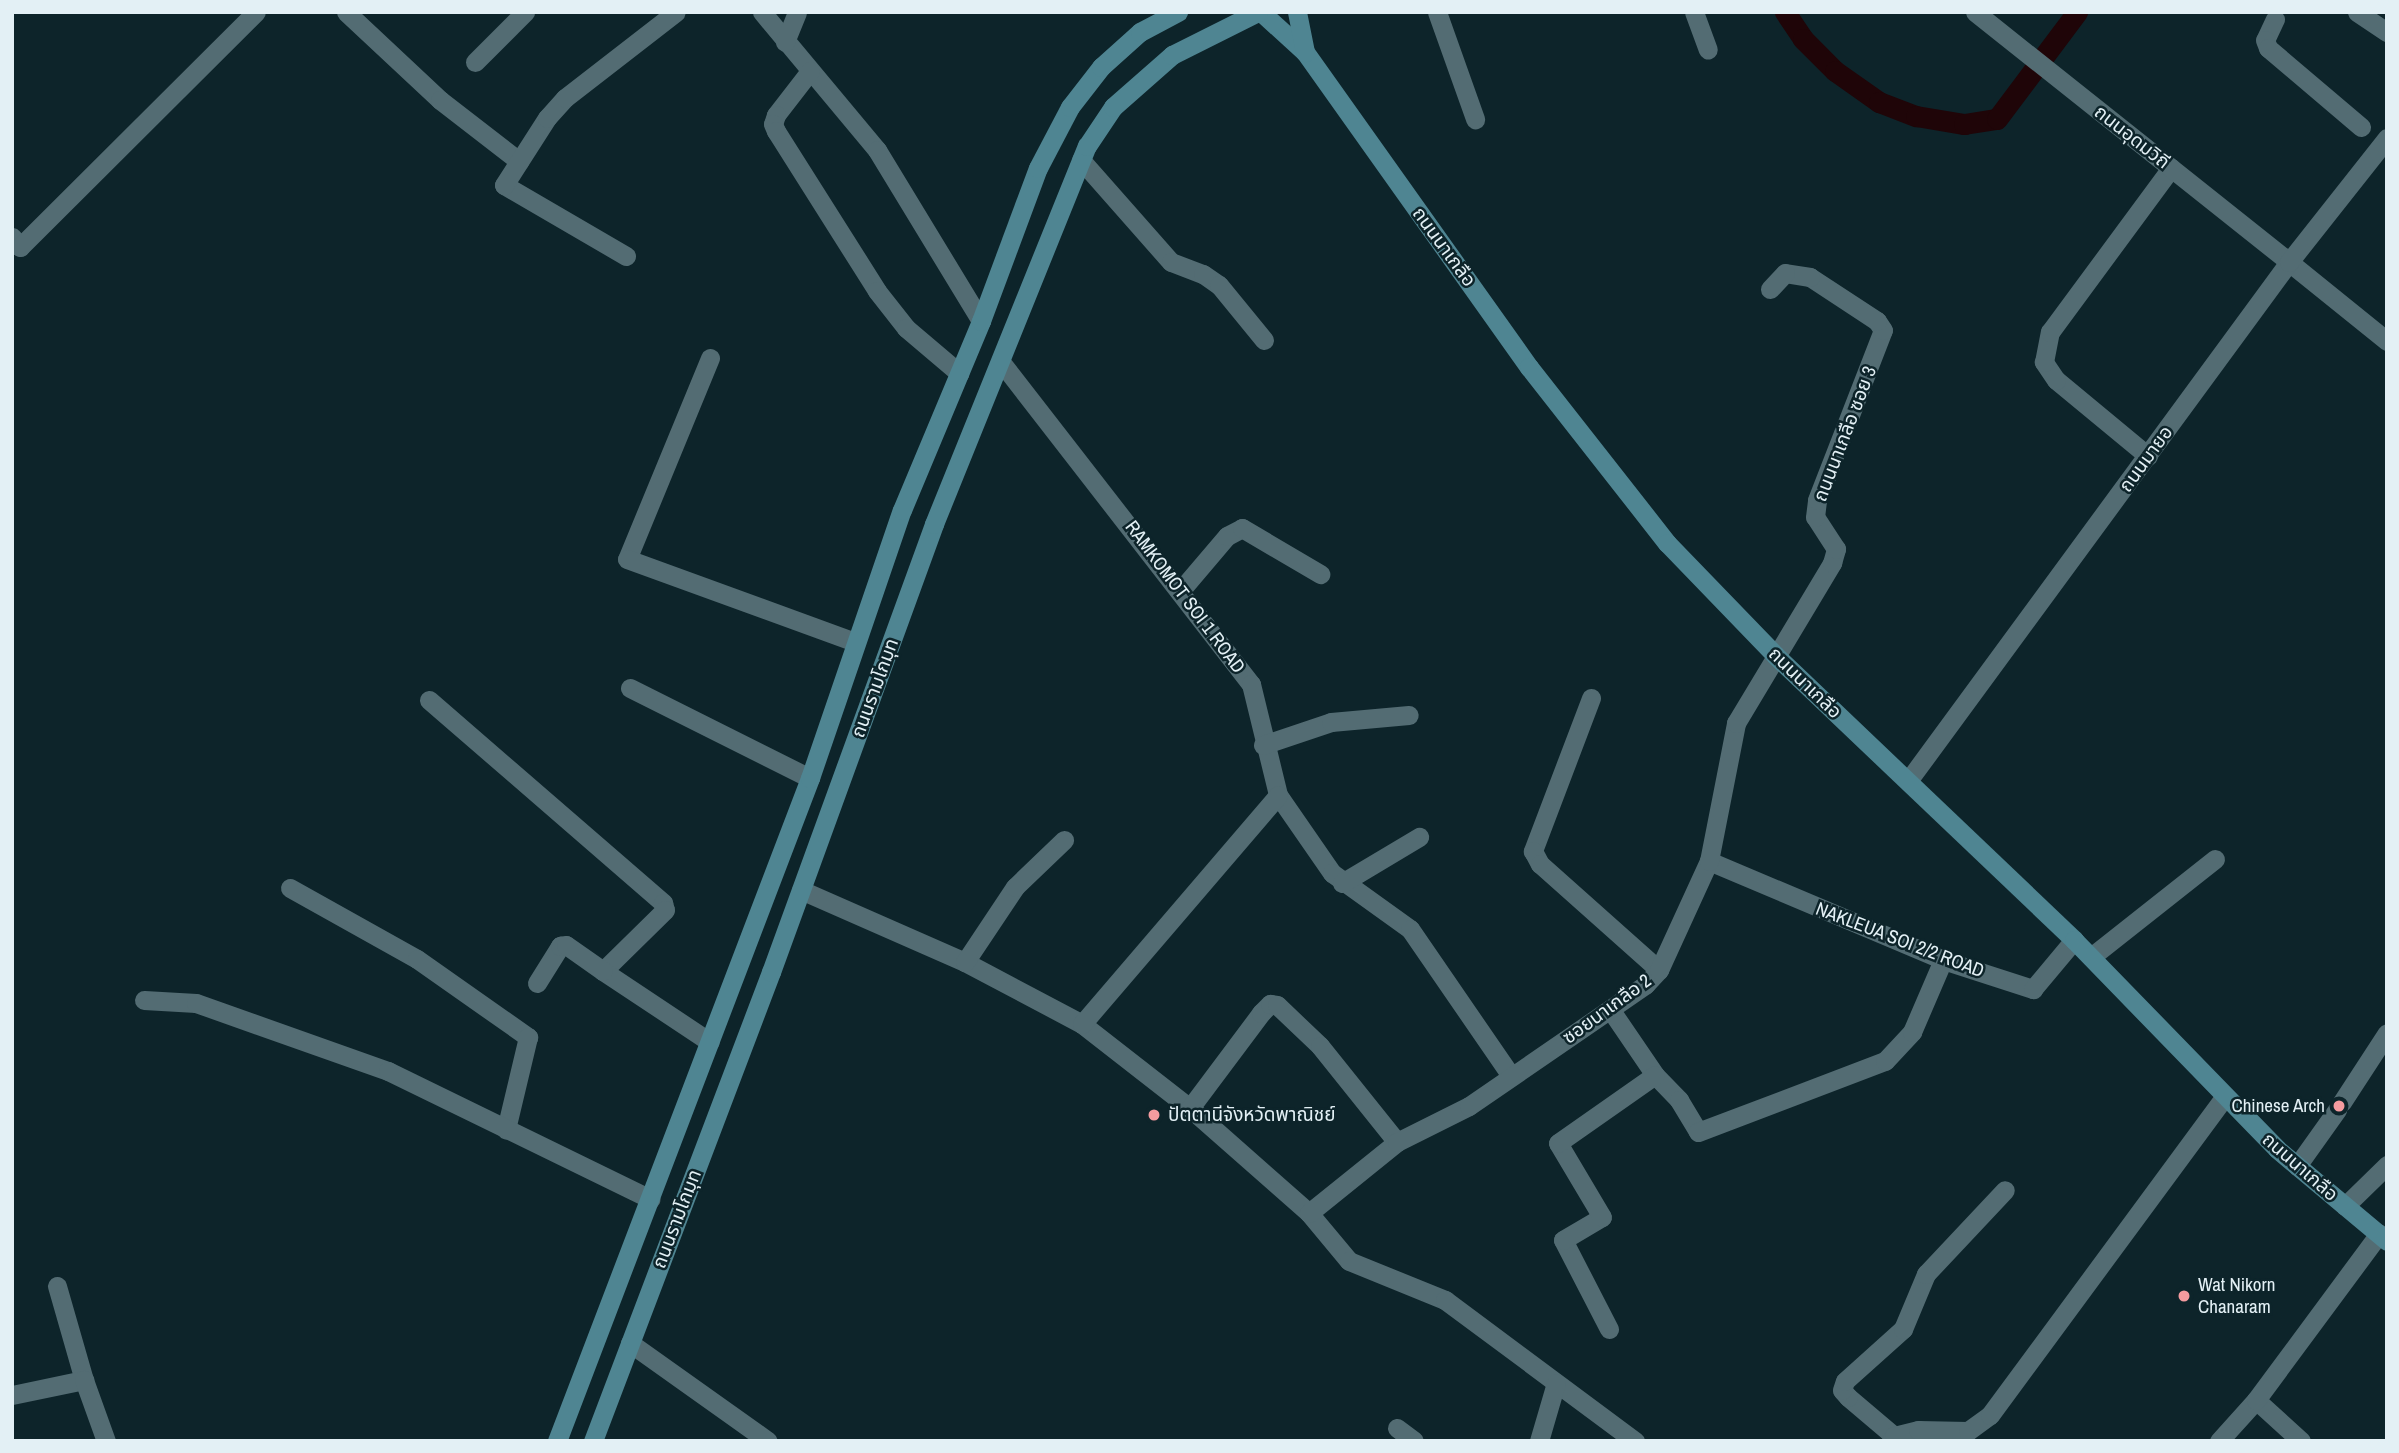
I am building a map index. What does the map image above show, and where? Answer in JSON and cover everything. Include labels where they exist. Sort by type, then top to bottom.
[{"type":"main road","name":"ถนนรามโกมุท","points":[[557,1441],[810,778],[902,510],[981,321],[1038,168],[1070,107],[1101,67],[1140,32],[1178,12]]},
{"type":"main road","name":"ถนนรามโกมุท","points":[[593,1441],[801,890],[934,524],[1087,146],[1113,107],[1172,55],[1260,12]]},
{"type":"main road","name":"ถนนนาเกลือ","points":[[1260,12],[1305,52],[1530,367],[1667,543],[1775,654],[2074,940],[2225,1096],[2298,1166],[2383,1237]]},
{"type":"main road","name":"ถนนนาเกลือ","points":[[1297,12],[1305,52]]},
{"type":"street","points":[[15,248],[256,12]]},
{"type":"street","points":[[346,12],[440,100],[519,161]]},
{"type":"street","points":[[475,62],[526,12]]},
{"type":"street","points":[[625,256],[504,185],[565,98],[676,12]]},
{"type":"street","points":[[762,12],[877,150],[981,321]]},
{"type":"street","points":[[785,42],[797,12]]},
{"type":"street","points":[[1437,12],[1475,120]]},
{"type":"street","points":[[1693,12],[1708,50]]},
{"type":"street","name":"ถนนอุดมวิถี","points":[[1975,12],[2387,341]]},
{"type":"street","points":[[2357,12],[2387,32]]},
{"type":"street","points":[[2274,14],[2264,40],[2267,48],[2361,127]]},
{"type":"street","points":[[810,71],[776,115],[773,124],[776,131],[877,291],[906,328],[959,373]]},
{"type":"street","name":"ถนนมายอ","points":[[1908,781],[2289,262],[2387,138]]},
{"type":"street","points":[[1081,160],[1171,262],[1203,274],[1219,285],[1264,340]]},
{"type":"street","points":[[2148,456],[2056,380],[2044,362],[2049,332],[2171,168]]},
{"type":"street","name":"ถนนนาเกลือ ซอย 3","points":[[1770,289],[1785,273],[1810,277],[1877,321],[1883,330],[1817,500],[1815,517],[1836,549],[1832,562],[1775,654]]},
{"type":"street","points":[[710,358],[627,559],[855,642]]},
{"type":"street","name":"RAMKOMOT SOI 1 ROAD","points":[[1001,362],[1181,590],[1251,684],[1278,795],[1332,873],[1342,883],[1410,929],[1511,1076]]},
{"type":"street","points":[[1181,590],[1227,536],[1242,528],[1320,574]]},
{"type":"street","name":"ซอยนาเกลือ 2","points":[[1308,1213],[1397,1142],[1469,1107],[1645,985],[1659,970],[1709,861],[1736,723],[1775,654]]},
{"type":"street","points":[[630,688],[810,778]]},
{"type":"street","points":[[1591,698],[1534,851],[1540,864],[1659,970]]},
{"type":"street","points":[[429,700],[663,902],[665,910],[603,971]]},
{"type":"street","points":[[1264,744],[1331,722],[1409,715]]},
{"type":"street","points":[[1082,1024],[1278,795]]},
{"type":"street","points":[[1342,883],[1419,837]]},
{"type":"street","points":[[965,962],[1015,887],[1064,840]]},
{"type":"street","points":[[2091,957],[2215,859]]},
{"type":"street","name":"NAKLEUA SOI 2/2 ROAD","points":[[1709,861],[1943,960],[2034,989],[2074,940]]},
{"type":"street","points":[[290,888],[416,958],[528,1037],[506,1129]]},
{"type":"street","points":[[801,890],[965,962],[1082,1024],[1190,1108],[1308,1213],[1349,1261],[1445,1300],[1635,1441]]},
{"type":"street","points":[[537,983],[560,946],[566,945],[710,1042]]},
{"type":"street","points":[[1610,1009],[1655,1075],[1679,1100],[1698,1132],[1885,1060],[1912,1032],[1943,960]]},
{"type":"street","points":[[144,1000],[196,1003],[388,1072],[650,1199]]},
{"type":"street","points":[[1190,1108],[1261,1013],[1270,1004],[1277,1004],[1320,1046],[1397,1142]]},
{"type":"street","points":[[2298,1166],[2387,1033]]},
{"type":"street","points":[[1609,1329],[1563,1240],[1602,1217],[1558,1143],[1655,1075]]},
{"type":"street","points":[[2005,1190],[1926,1274],[1903,1329],[1845,1381],[1842,1390],[1847,1397],[1893,1439],[1918,1430],[1968,1431],[1990,1415],[2225,1096]]},
{"type":"street","points":[[2345,1206],[2387,1165]]},
{"type":"street","points":[[2219,1441],[2256,1400],[2383,1237]]},
{"type":"street","points":[[57,1286],[84,1380],[106,1441]]},
{"type":"street","points":[[630,1343],[768,1441]]},
{"type":"street","points":[[12,1395],[84,1380]]},
{"type":"street","points":[[1539,1441],[1556,1383]]},
{"type":"street","points":[[2256,1400],[2301,1441]]},
{"type":"street","points":[[1397,1428],[1414,1441]]},
{"type":"waterway","points":[[1785,12],[1803,39],[1835,71],[1879,102],[1916,116],[1964,124],[1997,119],[2077,12]]},
{"type":"place","name":"Chinese Arch","points":[[2339,1106]]},
{"type":"place","name":"ปัตตานีจังหวัดพาณิชย์","points":[[1154,1115]]},
{"type":"place","name":"Wat Nikorn Chanaram","points":[[2184,1296]]}]
